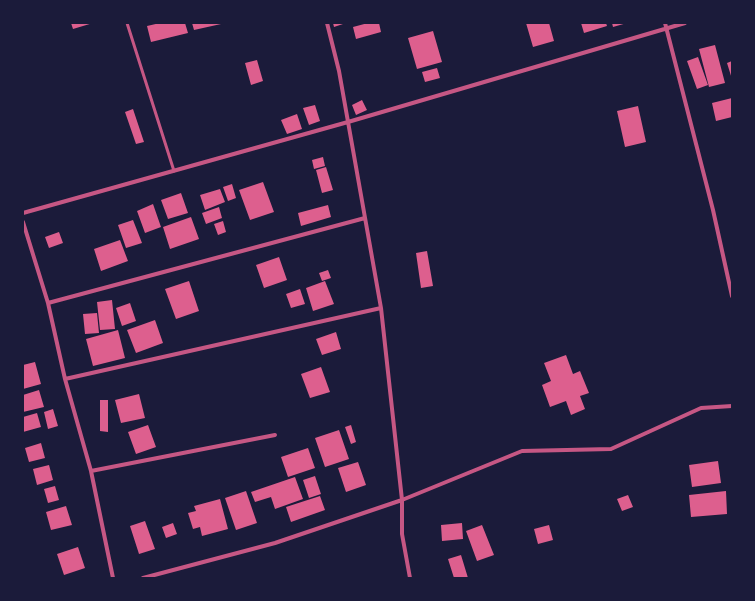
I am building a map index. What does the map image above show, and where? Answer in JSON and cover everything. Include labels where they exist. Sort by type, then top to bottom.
[{"type":"street","points":[[327,23],[339,71],[381,308],[402,500],[402,534],[410,578]]},
{"type":"street","points":[[23,213],[348,122],[666,25],[685,23]]},
{"type":"street","points":[[666,25],[713,210],[732,296]]},
{"type":"street","points":[[48,304],[365,218]]},
{"type":"street","points":[[23,222],[48,304],[65,379],[91,471],[113,578]]},
{"type":"street","points":[[65,379],[381,308]]},
{"type":"street","points":[[143,578],[275,543],[402,500],[522,451],[612,449],[701,408],[732,406]]},
{"type":"street","points":[[91,471],[275,435]]},
{"type":"lane","points":[[127,23],[174,171]]},
{"type":"building","points":[[71,23],[93,23],[73,29]]},
{"type":"building","points":[[160,23],[185,23],[188,33],[151,42],[147,26]]},
{"type":"building","points":[[192,23],[221,23],[221,24],[194,30]]},
{"type":"building","points":[[333,23],[346,23],[334,27]]},
{"type":"building","points":[[368,23],[379,23],[381,32],[356,39],[353,27]]},
{"type":"building","points":[[526,23],[549,23],[554,41],[533,47]]},
{"type":"building","points":[[581,23],[606,23],[607,26],[584,33]]},
{"type":"building","points":[[612,23],[627,23],[613,27]]},
{"type":"building","points":[[433,31],[442,62],[417,69],[408,38]]},
{"type":"building","points":[[715,45],[725,83],[709,87],[699,49]]},
{"type":"building","points":[[698,57],[708,85],[697,89],[687,61]]},
{"type":"building","points":[[257,60],[263,81],[251,85],[245,63]]},
{"type":"building","points":[[732,61],[732,79],[727,63]]},
{"type":"building","points":[[437,68],[440,78],[425,82],[422,72]]},
{"type":"building","points":[[732,98],[732,117],[716,121],[712,103]]},
{"type":"building","points":[[362,100],[367,110],[356,115],[352,105]]},
{"type":"building","points":[[315,105],[320,121],[309,125],[303,108]]},
{"type":"building","points":[[638,106],[646,142],[625,147],[617,111]]},
{"type":"building","points":[[133,109],[144,142],[136,144],[125,112]]},
{"type":"building","points":[[297,114],[302,129],[287,134],[281,120]]},
{"type":"building","points":[[323,157],[325,166],[314,169],[312,160]]},
{"type":"building","points":[[326,167],[333,190],[322,193],[316,170]]},
{"type":"building","points":[[263,182],[274,212],[250,220],[239,190]]},
{"type":"building","points":[[232,184],[236,198],[228,201],[223,187]]},
{"type":"building","points":[[220,189],[225,202],[205,210],[200,195]]},
{"type":"building","points":[[181,193],[188,213],[168,219],[161,200]]},
{"type":"building","points":[[153,204],[161,227],[145,233],[137,211]]},
{"type":"building","points":[[328,205],[331,217],[301,226],[298,213]]},
{"type":"building","points":[[219,207],[222,218],[206,224],[202,213]]},
{"type":"building","points":[[191,217],[199,239],[170,249],[163,227]]},
{"type":"building","points":[[133,220],[142,243],[126,248],[118,225]]},
{"type":"building","points":[[223,221],[226,232],[218,235],[214,224]]},
{"type":"building","points":[[59,232],[63,243],[49,248],[45,237]]},
{"type":"building","points":[[120,240],[128,261],[101,271],[94,249]]},
{"type":"building","points":[[427,251],[433,286],[421,288],[416,253]]},
{"type":"building","points":[[279,257],[287,280],[264,288],[256,265]]},
{"type":"building","points":[[328,270],[331,278],[322,281],[319,273]]},
{"type":"building","points":[[189,281],[199,311],[176,319],[165,289]]},
{"type":"building","points":[[325,281],[334,304],[313,311],[306,288]]},
{"type":"building","points":[[300,289],[305,304],[291,308],[286,294]]},
{"type":"building","points":[[112,300],[115,329],[100,330],[97,302]]},
{"type":"building","points":[[130,303],[136,321],[122,326],[116,308]]},
{"type":"building","points":[[97,313],[99,333],[85,334],[83,314]]},
{"type":"building","points":[[155,320],[163,343],[136,353],[127,330]]},
{"type":"building","points":[[118,330],[125,358],[93,366],[86,339]]},
{"type":"building","points":[[336,332],[341,349],[322,355],[316,339]]},
{"type":"building","points":[[566,355],[573,374],[580,371],[589,393],[580,396],[585,409],[571,415],[566,401],[550,407],[542,385],[551,381],[544,363]]},
{"type":"building","points":[[35,362],[41,384],[23,389],[23,365]]},
{"type":"building","points":[[321,367],[330,392],[310,398],[301,374]]},
{"type":"building","points":[[39,390],[44,407],[23,412],[23,395]]},
{"type":"building","points":[[139,394],[145,418],[121,423],[115,400]]},
{"type":"building","points":[[100,400],[108,400],[108,432],[100,431]]},
{"type":"building","points":[[53,409],[58,426],[48,429],[44,412]]},
{"type":"building","points":[[37,413],[41,427],[23,432],[23,417]]},
{"type":"building","points":[[148,425],[156,447],[136,454],[128,432]]},
{"type":"building","points":[[351,425],[356,442],[351,444],[345,427]]},
{"type":"building","points":[[339,430],[349,459],[325,467],[315,438]]},
{"type":"building","points":[[41,443],[45,458],[29,462],[25,448]]},
{"type":"building","points":[[308,448],[315,468],[288,477],[281,457]]},
{"type":"building","points":[[718,461],[721,483],[692,487],[689,465]]},
{"type":"building","points":[[358,462],[366,485],[346,492],[338,468]]},
{"type":"building","points":[[49,465],[53,480],[37,485],[33,469]]},
{"type":"building","points":[[315,476],[321,494],[309,498],[303,480]]},
{"type":"building","points":[[295,477],[303,499],[275,509],[271,497],[255,502],[251,492]]},
{"type":"building","points":[[55,486],[59,500],[48,503],[44,489]]},
{"type":"building","points":[[246,491],[257,523],[236,530],[225,498]]},
{"type":"building","points":[[726,491],[727,514],[691,517],[689,495]]},
{"type":"building","points":[[628,495],[633,507],[622,511],[617,499]]},
{"type":"building","points":[[320,496],[325,510],[291,522],[286,507]]},
{"type":"building","points":[[220,499],[228,529],[202,536],[200,527],[193,529],[188,513],[196,511],[194,506]]},
{"type":"building","points":[[66,506],[72,525],[51,530],[46,512]]},
{"type":"building","points":[[145,521],[155,549],[139,554],[130,526]]},
{"type":"building","points":[[173,523],[177,534],[166,538],[162,527]]},
{"type":"building","points":[[462,523],[463,539],[442,541],[441,525]]},
{"type":"building","points":[[482,525],[494,555],[477,561],[466,531]]},
{"type":"building","points":[[549,525],[553,540],[538,544],[534,529]]},
{"type":"building","points":[[78,547],[85,568],[64,575],[57,554]]},
{"type":"building","points":[[461,555],[468,578],[454,578],[448,559]]}]
